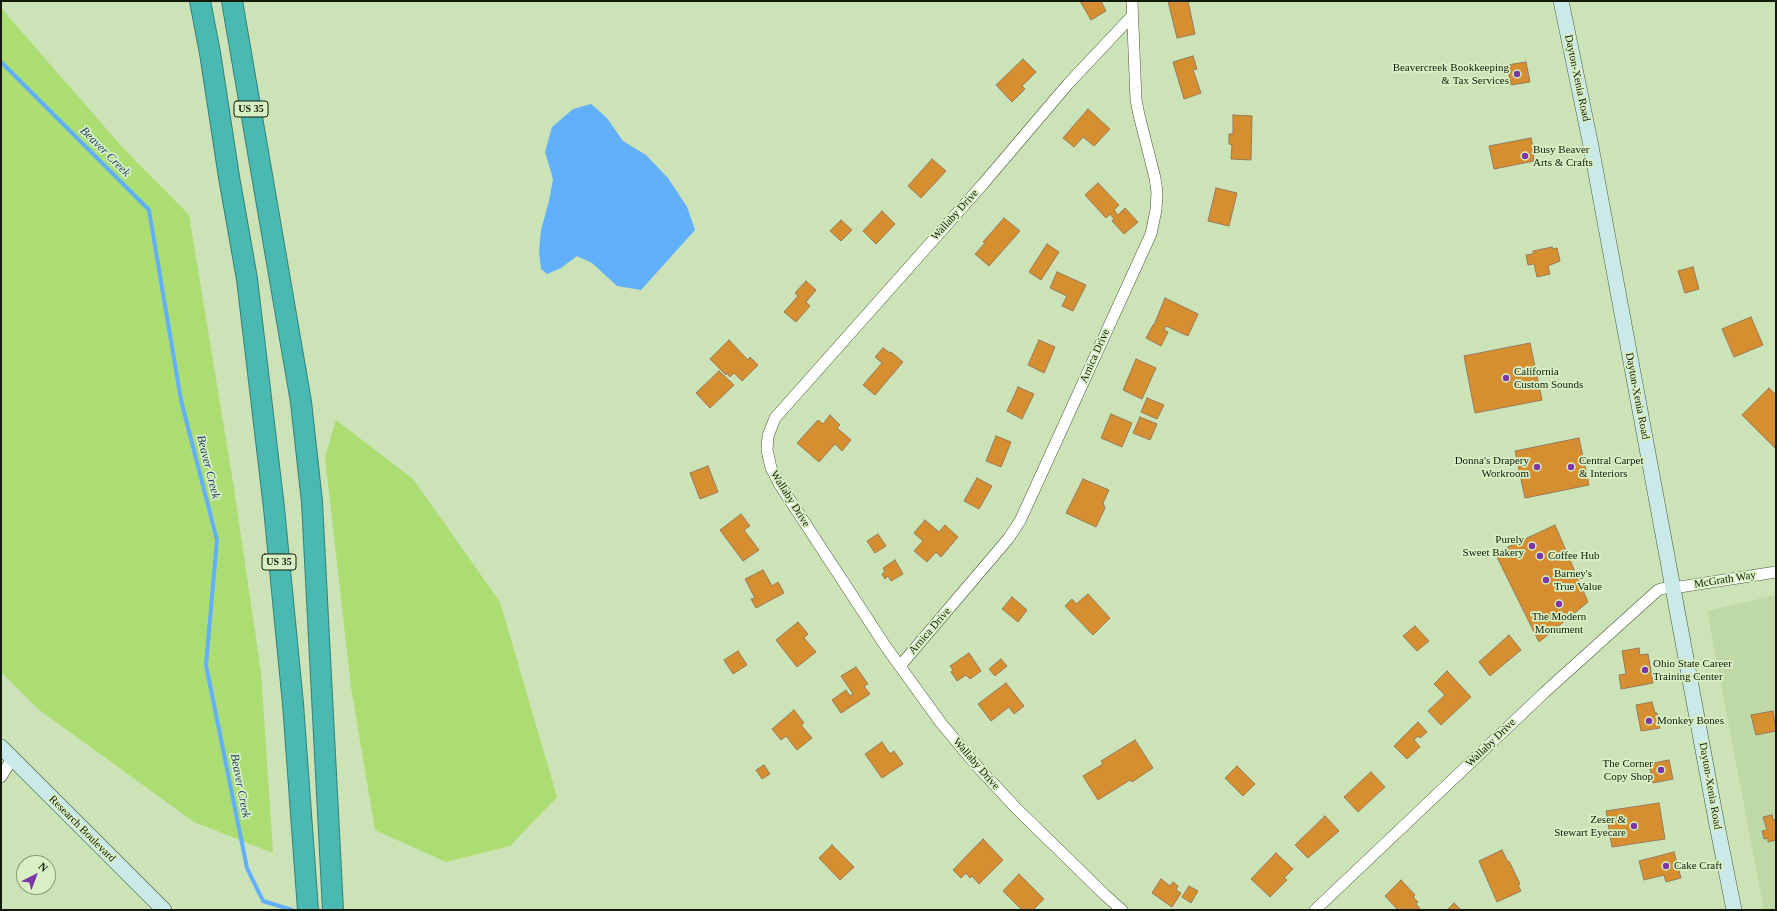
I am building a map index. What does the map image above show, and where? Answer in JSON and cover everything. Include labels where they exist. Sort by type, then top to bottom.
[{"type":"highway","name":"US 35","points":[[200,1],[247,279],[275,515],[293,704],[308,910]]},
{"type":"highway","name":"US 35","points":[[232,1],[301,402],[312,502],[333,910]]},
{"type":"main road","name":"Dayton-Xenia Road","points":[[1561,1],[1590,141],[1734,910]]},
{"type":"main road","name":"Research Boulevard","points":[[1,747],[164,910]]},
{"type":"street","name":"Arnica Drive","points":[[900,666],[1008,539],[1020,521],[1150,234],[1156,210],[1157,192],[1136,100],[1132,1]]},
{"type":"street","name":"Wallaby Drive","points":[[1122,910],[1016,808],[941,724],[900,666],[780,485],[769,462],[767,450],[770,429],[775,418],[983,184],[1068,84],[1132,16]]},
{"type":"street","name":"McGrath Way","points":[[1673,588],[1776,572]]},
{"type":"street","name":"Wallaby Drive","points":[[1315,910],[1539,697],[1658,590],[1668,587],[1673,588]]},
{"type":"street","points":[[1,777],[12,759]]},
{"type":"shaded area","points":[[1776,595],[1776,910],[1764,910],[1707,611]]},
{"type":"green space","points":[[1,8],[124,149],[189,215],[233,482],[261,672],[273,853],[194,822],[38,709],[1,672]]},
{"type":"green space","points":[[336,420],[413,479],[500,602],[557,797],[510,846],[446,862],[375,830],[351,687],[325,457]]},
{"type":"water","points":[[591,104],[607,118],[623,141],[646,155],[668,178],[687,207],[695,230],[641,290],[617,286],[592,263],[577,256],[561,268],[547,274],[541,269],[539,251],[541,230],[553,179],[545,152],[552,127],[573,109]]},
{"type":"building","points":[[1080,1],[1101,1],[1106,11],[1091,20]]},
{"type":"building","points":[[1168,1],[1188,1],[1195,34],[1177,38]]},
{"type":"building","points":[[1193,56],[1197,69],[1193,70],[1201,93],[1184,99],[1173,62]]},
{"type":"building","points":[[1023,59],[1036,72],[1022,86],[1025,89],[1012,102],[996,85]]},
{"type":"building","points":[[1526,62],[1530,82],[1511,85],[1507,65]]},
{"type":"building","points":[[1088,109],[1110,129],[1094,146],[1083,137],[1074,147],[1063,138]]},
{"type":"building","points":[[1233,115],[1252,116],[1251,160],[1231,159],[1232,145],[1229,144],[1229,134],[1233,134]]},
{"type":"building","points":[[1531,138],[1533,147],[1536,146],[1538,152],[1533,153],[1534,161],[1494,169],[1489,146]]},
{"type":"building","points":[[932,159],[946,171],[921,198],[908,186]]},
{"type":"building","points":[[1098,183],[1119,205],[1114,210],[1118,215],[1125,208],[1138,222],[1124,234],[1112,221],[1114,219],[1110,214],[1106,218],[1085,195]]},
{"type":"building","points":[[1216,188],[1237,193],[1229,226],[1208,221]]},
{"type":"building","points":[[882,211],[895,224],[876,244],[863,231]]},
{"type":"building","points":[[1004,218],[1020,231],[989,266],[975,254],[985,243],[983,242]]},
{"type":"building","points":[[841,220],[852,230],[841,241],[830,231]]},
{"type":"building","points":[[1047,244],[1059,252],[1041,280],[1029,272]]},
{"type":"building","points":[[1552,247],[1553,249],[1557,248],[1560,261],[1548,266],[1550,274],[1537,277],[1534,264],[1528,265],[1526,255],[1533,254],[1533,251]]},
{"type":"building","points":[[1693,267],[1699,289],[1685,293],[1678,271]]},
{"type":"building","points":[[1057,272],[1086,285],[1073,311],[1062,306],[1067,296],[1050,288]]},
{"type":"building","points":[[806,281],[816,290],[806,302],[810,306],[796,322],[784,312],[798,296],[795,293]]},
{"type":"building","points":[[1165,298],[1198,314],[1188,336],[1166,326],[1164,330],[1168,332],[1161,346],[1146,338],[1154,325]]},
{"type":"building","points":[[1751,317],[1763,345],[1734,357],[1722,329]]},
{"type":"building","points":[[729,340],[748,360],[750,357],[758,365],[742,381],[734,373],[730,377],[727,373],[726,375],[710,359]]},
{"type":"building","points":[[1039,340],[1055,347],[1044,373],[1028,365]]},
{"type":"building","points":[[1530,343],[1542,400],[1475,413],[1464,356]]},
{"type":"building","points":[[883,348],[890,353],[891,352],[903,362],[875,395],[863,385],[882,363],[875,357]]},
{"type":"building","points":[[1136,359],[1156,368],[1142,399],[1123,390]]},
{"type":"building","points":[[719,371],[734,385],[710,408],[696,393]]},
{"type":"building","points":[[1018,387],[1034,394],[1022,419],[1007,411]]},
{"type":"building","points":[[1769,388],[1776,395],[1776,449],[1742,415]]},
{"type":"building","points":[[1147,398],[1164,405],[1157,419],[1141,412]]},
{"type":"building","points":[[1111,414],[1132,423],[1122,447],[1101,438]]},
{"type":"building","points":[[830,415],[840,425],[837,428],[851,440],[842,451],[835,444],[819,462],[797,443],[818,420],[823,424]]},
{"type":"building","points":[[1140,417],[1157,424],[1150,440],[1133,433]]},
{"type":"building","points":[[996,436],[1011,442],[1001,467],[986,461]]},
{"type":"building","points":[[1579,438],[1589,485],[1525,498],[1515,451]]},
{"type":"building","points":[[708,466],[718,492],[700,499],[690,473]]},
{"type":"building","points":[[977,478],[992,486],[979,509],[964,501]]},
{"type":"building","points":[[1083,479],[1109,490],[1103,503],[1105,508],[1096,527],[1066,513]]},
{"type":"building","points":[[741,514],[750,526],[744,530],[759,550],[743,561],[720,530]]},
{"type":"building","points":[[925,520],[939,532],[945,525],[958,537],[941,557],[936,552],[927,562],[914,551],[923,541],[914,533]]},
{"type":"building","points":[[1555,525],[1588,602],[1539,642],[1495,553]]},
{"type":"building","points":[[878,534],[886,546],[875,553],[867,541]]},
{"type":"building","points":[[895,560],[903,574],[891,581],[888,576],[885,579],[882,574],[885,572],[883,568]]},
{"type":"building","points":[[763,570],[772,586],[778,582],[784,593],[756,608],[751,599],[755,598],[745,579]]},
{"type":"building","points":[[1088,594],[1110,618],[1093,635],[1065,606],[1072,599],[1076,604]]},
{"type":"building","points":[[1012,597],[1027,610],[1018,622],[1002,609]]},
{"type":"building","points":[[798,622],[808,634],[804,638],[816,652],[797,667],[776,640]]},
{"type":"building","points":[[1415,626],[1429,641],[1417,651],[1403,636]]},
{"type":"building","points":[[1509,635],[1521,650],[1490,676],[1479,662]]},
{"type":"building","points":[[1639,648],[1640,655],[1648,654],[1653,683],[1621,689],[1619,675],[1626,674],[1622,651]]},
{"type":"building","points":[[738,651],[747,665],[733,674],[724,660]]},
{"type":"building","points":[[969,653],[981,671],[970,679],[966,675],[957,681],[951,672],[953,670],[950,666]]},
{"type":"building","points":[[1001,659],[1007,666],[995,676],[989,669]]},
{"type":"building","points":[[856,667],[868,684],[864,686],[870,694],[841,713],[832,700],[846,690],[850,696],[853,694],[841,676]]},
{"type":"building","points":[[1447,671],[1471,697],[1441,725],[1428,711],[1445,695],[1434,684]]},
{"type":"building","points":[[1006,683],[1024,706],[1014,714],[1009,707],[991,721],[978,704]]},
{"type":"building","points":[[1652,702],[1655,713],[1657,713],[1660,728],[1641,731],[1636,705]]},
{"type":"building","points":[[794,710],[804,723],[801,725],[812,738],[797,750],[786,736],[781,740],[772,729]]},
{"type":"building","points":[[1773,711],[1776,731],[1756,735],[1751,715]]},
{"type":"building","points":[[1418,722],[1427,732],[1420,738],[1418,736],[1414,740],[1420,747],[1407,759],[1394,746]]},
{"type":"building","points":[[1135,740],[1153,768],[1132,782],[1130,780],[1098,800],[1083,776],[1103,764],[1101,761]]},
{"type":"building","points":[[882,742],[890,754],[894,751],[903,764],[882,778],[865,754]]},
{"type":"building","points":[[1669,760],[1673,779],[1653,783],[1649,764]]},
{"type":"building","points":[[764,765],[770,774],[762,779],[756,770]]},
{"type":"building","points":[[1237,766],[1255,784],[1243,796],[1225,778]]},
{"type":"building","points":[[1371,772],[1385,787],[1358,812],[1344,797]]},
{"type":"building","points":[[1659,803],[1665,839],[1612,847],[1606,811]]},
{"type":"building","points":[[1772,815],[1773,820],[1776,819],[1776,840],[1768,842],[1768,838],[1764,839],[1762,831],[1767,830],[1763,817]]},
{"type":"building","points":[[1325,816],[1339,831],[1308,858],[1295,845]]},
{"type":"building","points":[[983,839],[1003,860],[979,884],[972,876],[970,878],[966,873],[961,878],[953,870]]},
{"type":"building","points":[[832,845],[854,867],[840,880],[819,858]]},
{"type":"building","points":[[1502,850],[1520,884],[1518,885],[1521,891],[1497,902],[1479,861]]},
{"type":"building","points":[[1674,852],[1681,878],[1666,882],[1664,875],[1644,880],[1639,861]]},
{"type":"building","points":[[1276,853],[1293,869],[1284,878],[1287,880],[1270,897],[1251,879]]},
{"type":"building","points":[[1019,874],[1044,899],[1033,910],[1022,910],[1003,891]]},
{"type":"building","points":[[1161,879],[1170,886],[1173,882],[1178,886],[1176,890],[1181,893],[1172,907],[1152,893]]},
{"type":"building","points":[[1401,880],[1415,895],[1413,897],[1418,902],[1416,904],[1421,910],[1398,910],[1385,896]]},
{"type":"building","points":[[1189,886],[1198,891],[1191,903],[1182,897]]},
{"type":"building","points":[[1454,903],[1461,910],[1447,910]]},
{"type":"waterway","name":"Beaver Creek","points":[[1,62],[149,210],[181,400],[217,540],[206,665],[247,868],[263,901],[292,910]]},
{"type":"place","name":"Beavercreek Bookkeeping & Tax Services","points":[[1517,74]]},
{"type":"place","name":"Busy Beaver Arts & Crafts","points":[[1525,156]]},
{"type":"place","name":"California Custom Sounds","points":[[1506,378]]},
{"type":"place","name":"Donna's Drapery Workroom","points":[[1537,467]]},
{"type":"place","name":"Central Carpet & Interiors","points":[[1571,467]]},
{"type":"place","name":"Purely Sweet Bakery","points":[[1532,546]]},
{"type":"place","name":"Coffee Hub","points":[[1540,556]]},
{"type":"place","name":"Barney's True Value","points":[[1546,580]]},
{"type":"place","name":"The Modern Monument","points":[[1559,604]]},
{"type":"place","name":"Ohio State Career Training Center","points":[[1645,670]]},
{"type":"place","name":"Monkey Bones","points":[[1649,721]]},
{"type":"place","name":"The Corner Copy Shop","points":[[1661,770]]},
{"type":"place","name":"Zeser & Stewart Eyecare","points":[[1634,826]]},
{"type":"place","name":"Cake Craft","points":[[1666,866]]}]
